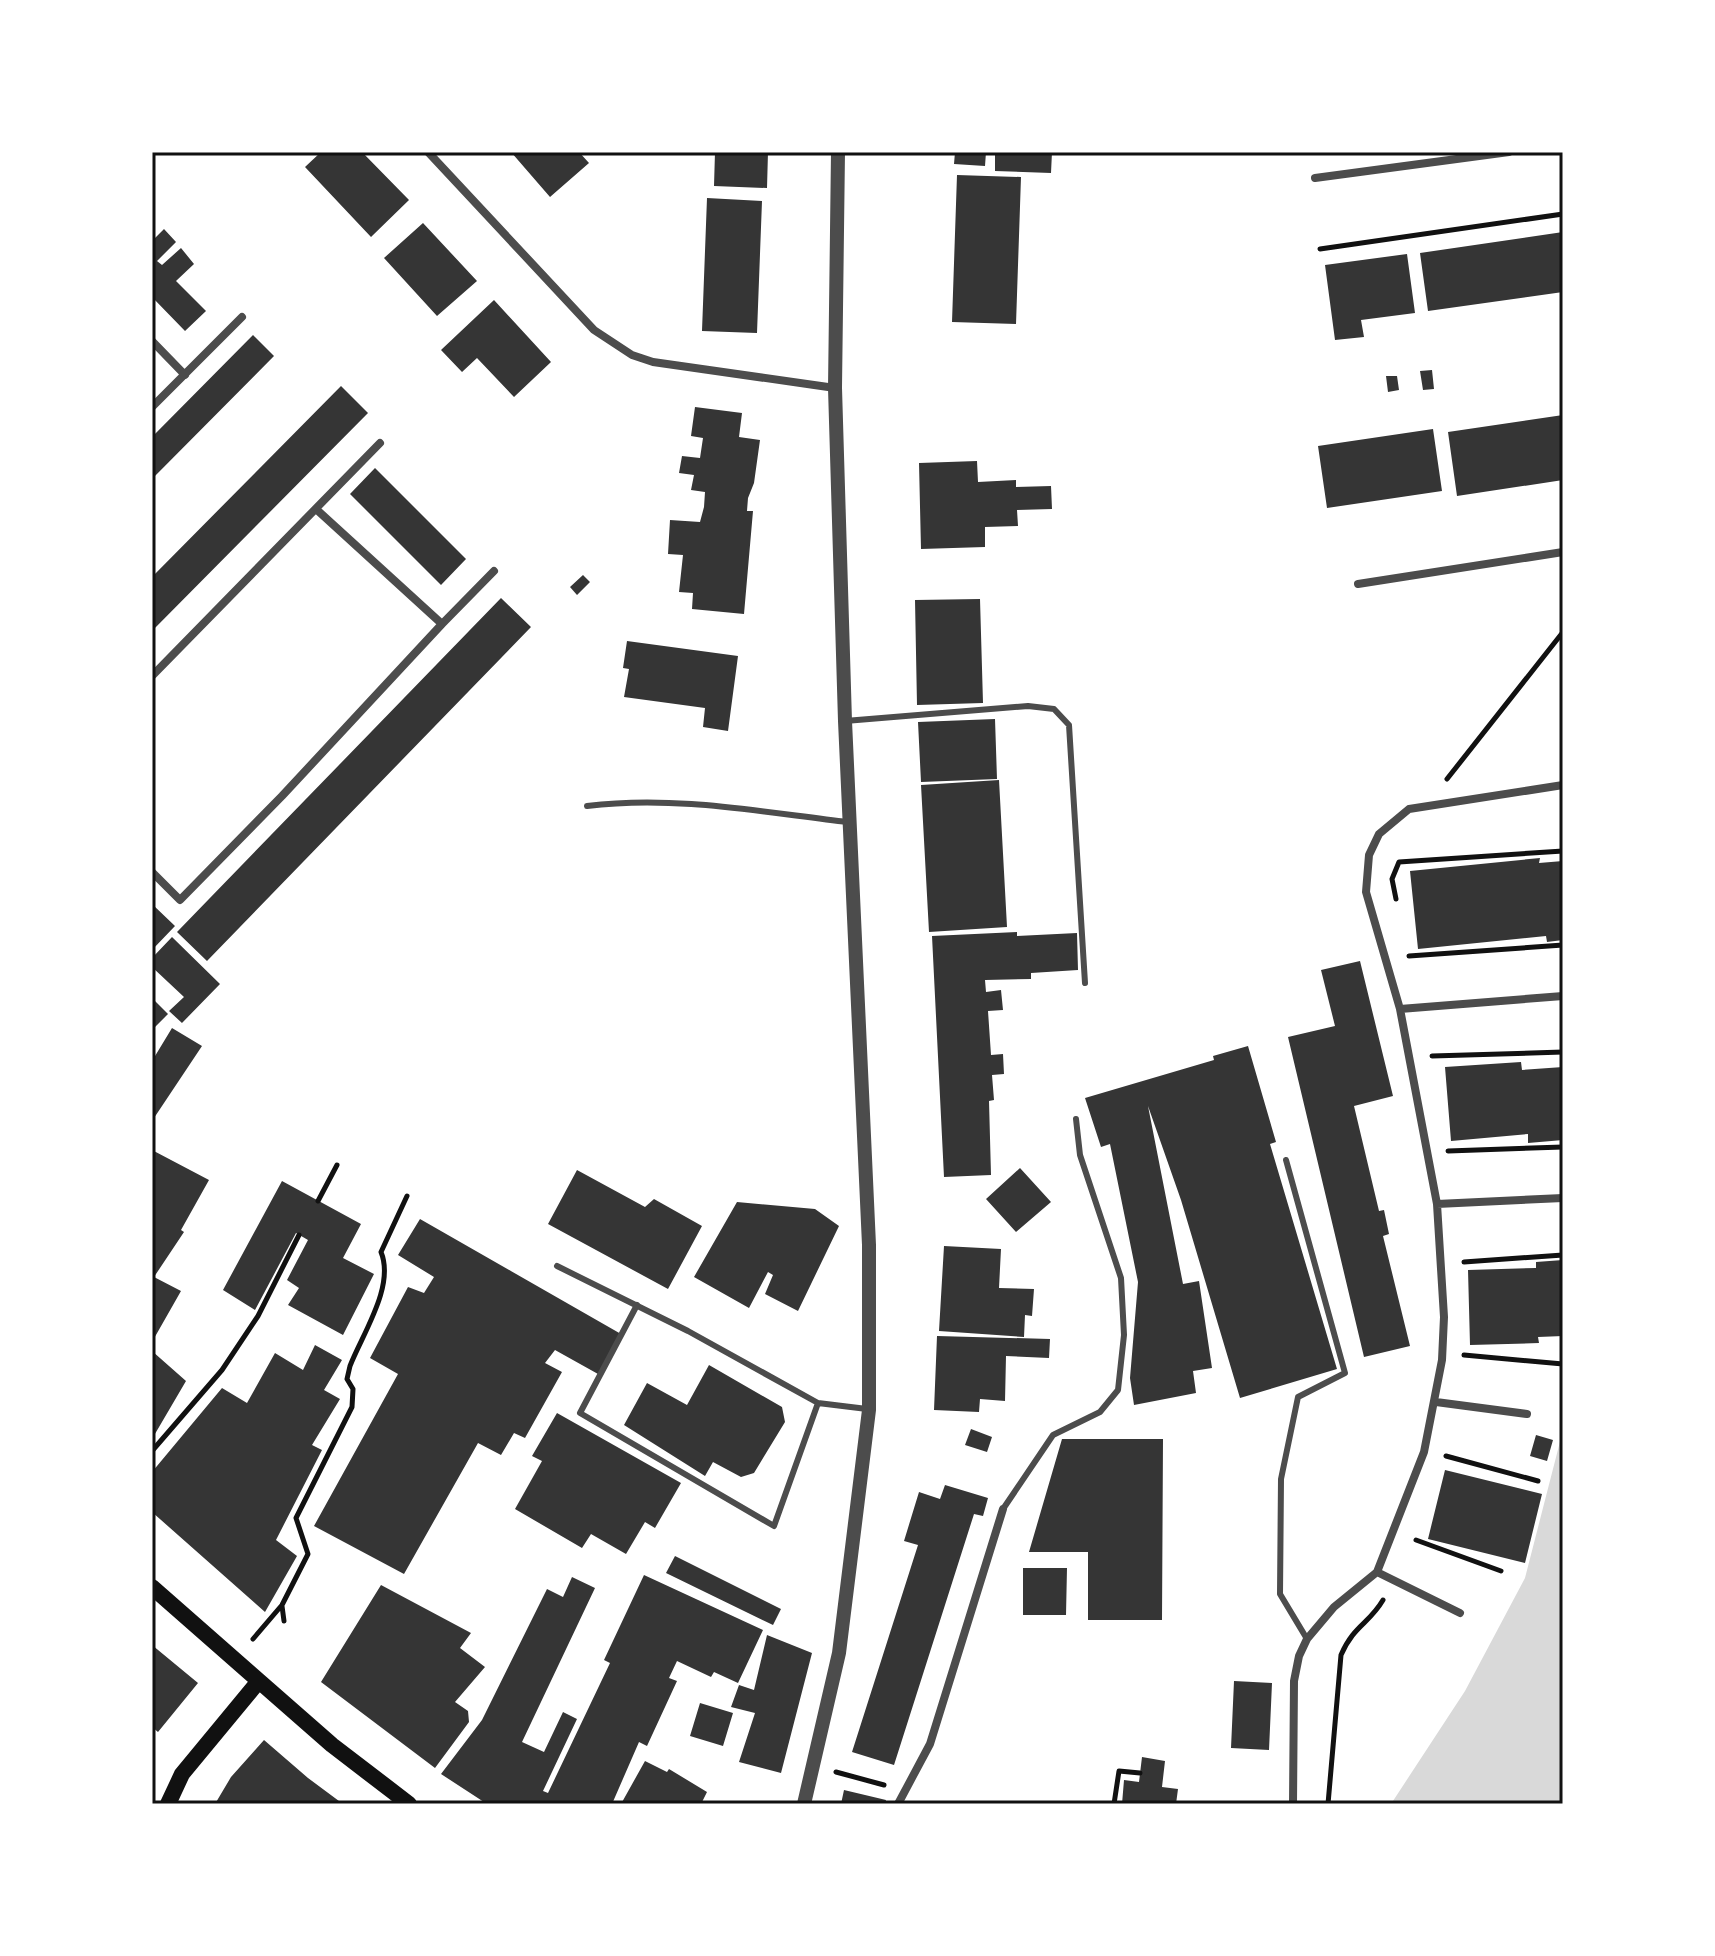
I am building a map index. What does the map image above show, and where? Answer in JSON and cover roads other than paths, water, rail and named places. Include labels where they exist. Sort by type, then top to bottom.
[{"type":"main road","points":[[152,1587],[332,1745],[409,1804]]},
{"type":"main road","points":[[168,1804],[182,1774],[258,1682]]},
{"type":"street","points":[[428,152],[594,330],[632,355],[653,362],[835,388]]},
{"type":"street","points":[[804,1804],[839,1653],[869,1410],[869,1245],[845,721],[835,388],[838,152]]},
{"type":"street","points":[[1315,178],[1509,152]]},
{"type":"street","points":[[152,407],[242,317]]},
{"type":"street","points":[[152,341],[185,375]]},
{"type":"street","points":[[152,676],[380,443]]},
{"type":"street","points":[[316,509],[442,624]]},
{"type":"street","points":[[1358,584],[1563,552]]},
{"type":"street","points":[[152,872],[180,900],[494,571]]},
{"type":"street","points":[[1293,1804],[1294,1681],[1307,1639],[1334,1607],[1377,1572],[1410,1493],[1436,1402],[1444,1317],[1437,1204],[1400,1009],[1366,892],[1366,873],[1379,834],[1409,809],[1428,803],[1563,785]]},
{"type":"street","points":[[1400,1009],[1563,996]]},
{"type":"street","points":[[1437,1204],[1563,1198]]},
{"type":"street","points":[[1436,1402],[1527,1414]]},
{"type":"street","points":[[898,1804],[930,1744],[1003,1509]]},
{"type":"street","points":[[1377,1572],[1460,1613]]},
{"type":"lane","points":[[845,721],[1028,706],[1054,709],[1062,717],[1069,725],[1085,983]]},
{"type":"lane","points":[[587,806],[633,800],[681,802],[851,822]]},
{"type":"lane","points":[[1003,1509],[1053,1435],[1100,1412],[1118,1390],[1124,1335],[1121,1278],[1080,1155],[1076,1119]]},
{"type":"lane","points":[[1286,1160],[1345,1373],[1298,1397],[1281,1479],[1280,1594],[1307,1639]]},
{"type":"lane","points":[[557,1266],[637,1305],[818,1403],[869,1410]]},
{"type":"lane","points":[[637,1305],[580,1413],[774,1526],[818,1403]]}]
